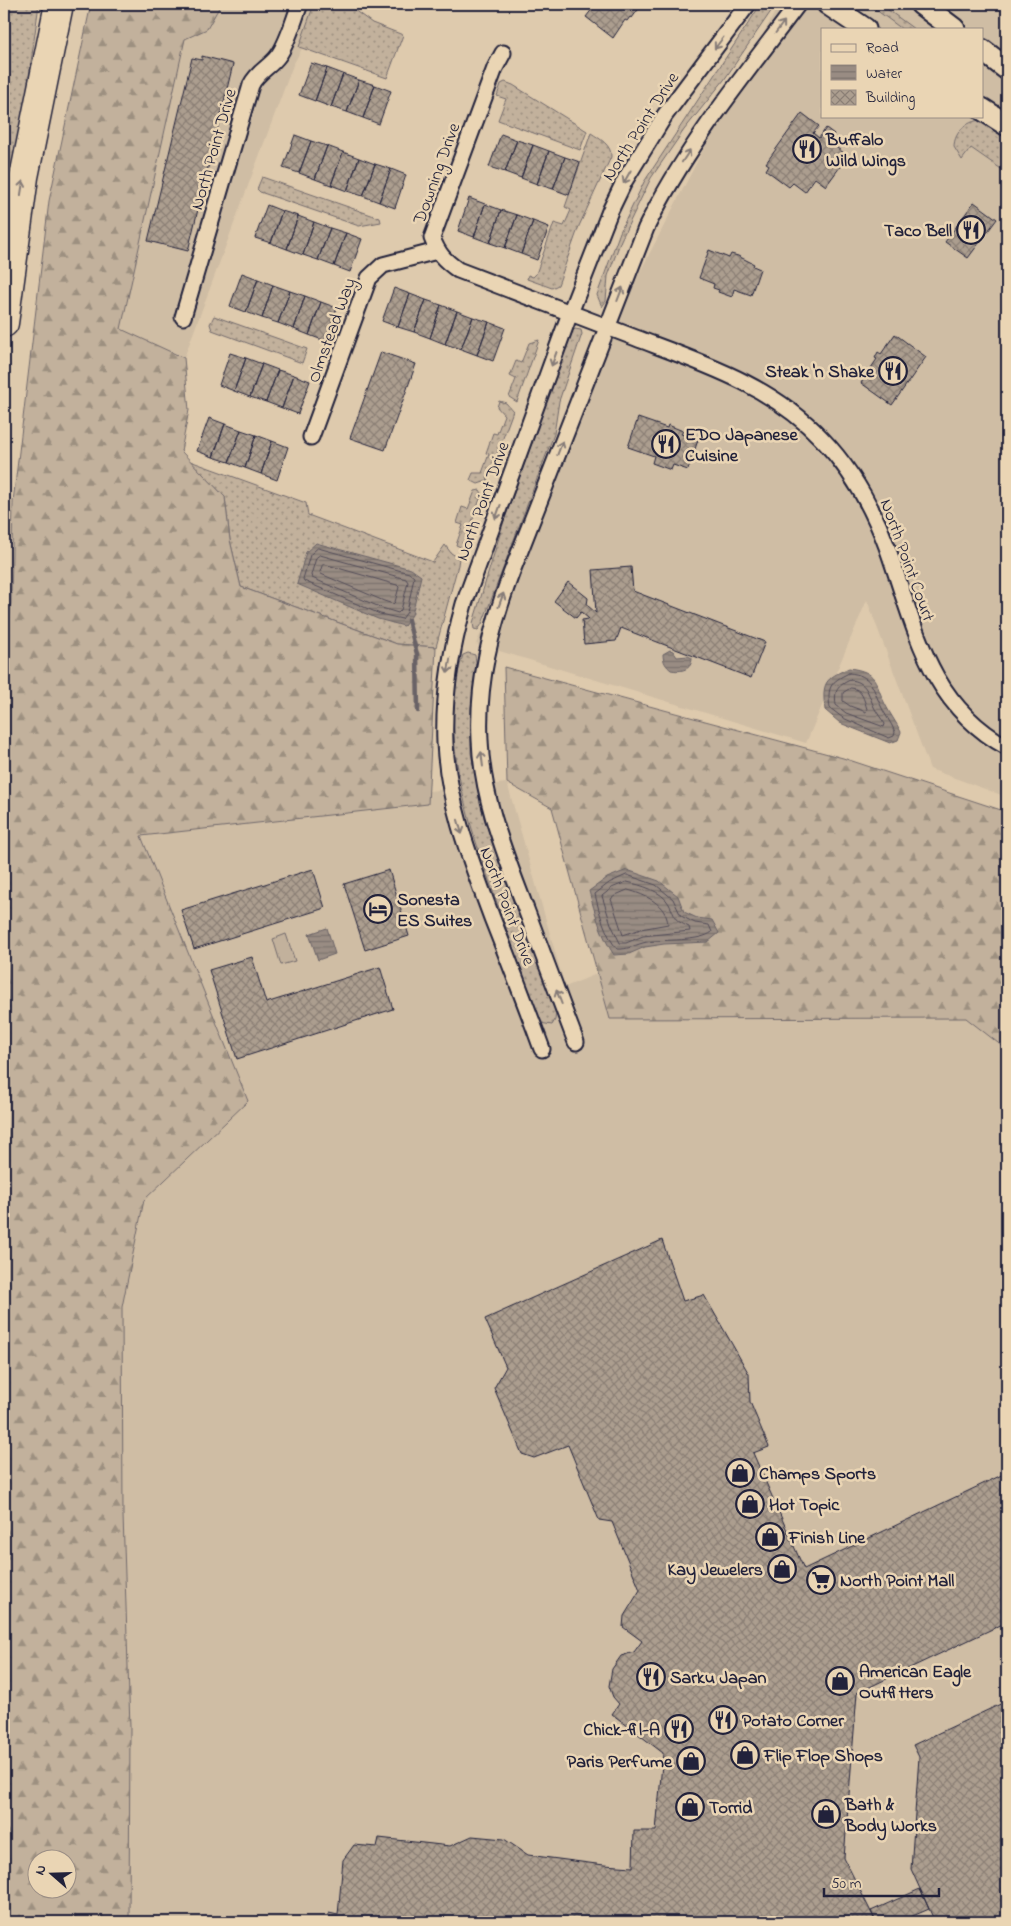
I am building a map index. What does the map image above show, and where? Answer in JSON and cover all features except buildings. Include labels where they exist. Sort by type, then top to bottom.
[{"type":"highway","points":[[4,323],[24,177],[59,4]]},
{"type":"main road","points":[[828,4],[864,28]]},
{"type":"main road","points":[[921,4],[953,28]]},
{"type":"main road","points":[[984,52],[1007,69]]},
{"type":"main road","points":[[984,110],[1007,125]]},
{"type":"street","name":"North Point Drive","points":[[183,317],[250,85],[255,76],[271,64],[280,54],[300,4]]},
{"type":"street","name":"North Point Drive","points":[[542,1049],[469,857],[449,779],[445,708],[453,642],[464,604],[570,313],[600,235],[625,180],[665,115],[748,4]]},
{"type":"street","name":"North Point Drive","points":[[576,1042],[502,846],[483,773],[480,709],[488,643],[497,611],[646,228],[667,186],[698,138],[798,4]]},
{"type":"street","name":"Downing Drive","points":[[437,251],[432,238],[495,68],[503,53]]},
{"type":"street","points":[[437,251],[442,259],[458,270],[570,313]]},
{"type":"street","name":"Olmstead Way","points":[[311,437],[369,278],[384,265],[437,251]]},
{"type":"street","name":"North Point Court","points":[[570,313],[740,379],[784,405],[821,438],[852,476],[872,512],[886,546],[920,647],[933,673],[965,714],[984,731],[1007,747]]},
{"type":"shaded area","points":[[121,4],[326,4],[293,65],[184,358],[60,339]]},
{"type":"shaded area","points":[[779,4],[1007,4],[1007,797],[930,769],[867,600],[806,743],[476,644],[628,295]]},
{"type":"shaded area","points":[[507,783],[565,987],[599,973],[1007,1002],[1007,1922],[50,1922],[63,1898],[78,1898],[78,1848],[68,1848],[48,1204],[121,823]]},
{"type":"green space","points":[[4,4],[39,4],[4,258]]},
{"type":"green space","points":[[91,4],[221,4],[207,29],[185,39],[121,329],[184,358],[189,410],[181,451],[225,497],[230,540],[241,587],[397,644],[436,647],[428,804],[141,836],[248,1101],[144,1200],[122,1307],[123,1515],[130,1727],[129,1922],[4,1922],[4,1244],[8,1185],[10,1089],[4,797],[4,675],[11,602],[13,502],[49,201]]},
{"type":"green space","points":[[314,4],[346,4],[372,23],[403,35],[387,78],[299,47]]},
{"type":"green space","points":[[761,4],[776,4],[724,80],[684,130],[651,178],[621,240],[608,276],[606,301],[602,307],[597,295],[620,232],[644,182]]},
{"type":"green space","points":[[868,4],[880,4],[913,28],[901,28]]},
{"type":"green space","points":[[505,82],[513,85],[587,131],[580,150],[498,120],[506,99],[497,96],[501,84]]},
{"type":"green space","points":[[979,120],[985,120],[1007,137],[1007,173],[971,148],[962,160],[954,147],[957,136],[964,127]]},
{"type":"green space","points":[[591,133],[602,140],[610,149],[611,157],[579,226],[558,285],[552,288],[527,279],[528,275],[533,277],[536,274],[554,223],[564,226],[571,210],[565,207]]},
{"type":"green space","points":[[262,177],[380,218],[381,222],[359,226],[260,192],[257,189]]},
{"type":"green space","points":[[214,316],[307,349],[302,363],[212,330],[210,324]]},
{"type":"green space","points":[[575,329],[581,330],[582,334],[559,401],[554,434],[482,624],[478,630],[474,629],[473,623],[504,521],[571,333]]},
{"type":"green space","points":[[539,340],[517,402],[509,397],[516,379],[510,376],[516,361],[521,363],[529,343]]},
{"type":"green space","points":[[499,401],[506,403],[513,411],[487,481],[478,484],[470,480],[473,473],[482,473],[489,454],[486,453],[493,433],[497,434],[504,415],[497,407]]},
{"type":"green space","points":[[190,461],[306,503],[308,515],[433,562],[445,545],[451,553],[459,558],[436,647],[397,644],[241,587],[230,540],[225,497]]},
{"type":"green space","points":[[480,490],[482,493],[463,548],[456,545],[463,525],[457,523],[462,507],[468,509],[475,491]]},
{"type":"green space","points":[[468,653],[475,655],[476,662],[471,709],[471,753],[484,818],[507,885],[556,1011],[555,1020],[552,1025],[540,1023],[489,881],[469,818],[461,785],[455,752],[453,719],[456,686],[463,655]]},
{"type":"green space","points":[[504,667],[843,758],[1007,812],[1007,1050],[966,1018],[610,1019],[552,808],[507,783]]},
{"type":"green space","points":[[286,934],[295,961],[281,965],[273,939]]},
{"type":"water","points":[[316,543],[411,569],[421,576],[412,615],[404,626],[378,619],[297,584],[306,552]]},
{"type":"water","points":[[670,650],[677,657],[688,656],[692,658],[688,668],[678,671],[671,670],[665,664],[663,654]]},
{"type":"water","points":[[849,668],[866,672],[874,679],[885,704],[901,732],[898,740],[890,743],[840,723],[825,710],[824,694],[826,683],[834,675]]},
{"type":"water","points":[[627,870],[659,881],[678,896],[684,912],[697,918],[712,920],[719,933],[708,942],[664,944],[645,947],[629,954],[614,955],[602,932],[589,891],[607,878]]},
{"type":"water","points":[[327,928],[335,954],[318,960],[309,934]]},
{"type":"waterway","points":[[408,620],[417,654],[418,711]]},
{"type":"place","name":"Buffalo Wild Wings","points":[[807,149]]},
{"type":"place","name":"Taco Bell","points":[[971,230]]},
{"type":"place","name":"Steak 'n Shake","points":[[893,371]]},
{"type":"place","name":"EDO Japanese Cuisine","points":[[666,444]]},
{"type":"place","name":"Sonesta ES Suites","points":[[378,909]]},
{"type":"place","name":"Champs Sports","points":[[740,1473]]},
{"type":"place","name":"Hot Topic","points":[[750,1504]]},
{"type":"place","name":"Finish Line","points":[[770,1537]]},
{"type":"place","name":"Kay Jewelers","points":[[782,1569]]},
{"type":"place","name":"North Point Mall","points":[[821,1580]]},
{"type":"place","name":"Sarku Japan","points":[[651,1677]]},
{"type":"place","name":"American Eagle Outfitters","points":[[840,1681]]},
{"type":"place","name":"Potato Corner","points":[[723,1720]]},
{"type":"place","name":"Chick-fil-A","points":[[679,1729]]},
{"type":"place","name":"Flip Flop Shops","points":[[745,1755]]},
{"type":"place","name":"Paris Perfume","points":[[691,1761]]},
{"type":"place","name":"Torrid","points":[[690,1807]]},
{"type":"place","name":"Bath & Body Works","points":[[826,1814]]}]
